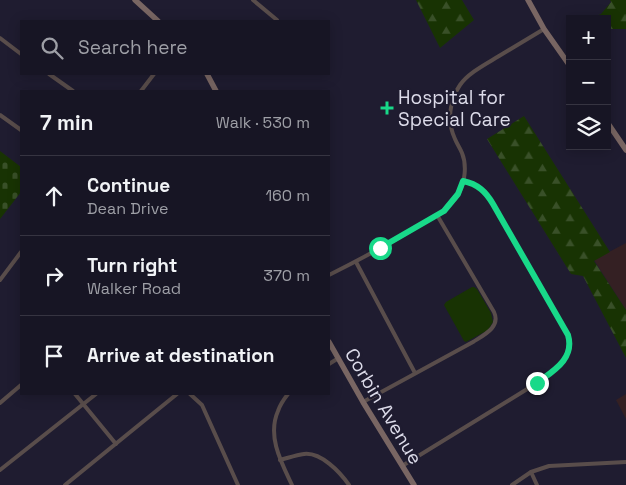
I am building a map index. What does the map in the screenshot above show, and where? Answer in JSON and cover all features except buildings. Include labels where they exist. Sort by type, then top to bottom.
[{"type":"main road","points":[[136,0],[157,20]]},
{"type":"main road","points":[[528,0],[566,60]]},
{"type":"main road","points":[[208,75],[215,90]]},
{"type":"main road","points":[[611,128],[626,150]]},
{"type":"main road","name":"Corbin Avenue","points":[[330,344],[362,402],[414,485]]},
{"type":"street","points":[[253,0],[277,20]]},
{"type":"street","points":[[330,275],[444,211],[454,200],[460,190],[465,171],[464,159],[454,138],[450,117],[452,102],[460,84],[476,70],[544,28]]},
{"type":"street","points":[[0,38],[20,53]]},
{"type":"street","points":[[50,75],[73,90]]},
{"type":"street","points":[[142,90],[153,75]]},
{"type":"street","points":[[0,115],[20,129]]},
{"type":"street","points":[[402,466],[550,373],[561,364],[568,350],[568,335],[488,196],[480,187],[463,181]]},
{"type":"street","points":[[362,402],[483,336],[493,328],[496,316],[437,215]]},
{"type":"street","points":[[0,280],[20,253]]},
{"type":"street","points":[[356,262],[415,373]]},
{"type":"street","points":[[330,363],[338,359]]},
{"type":"street","points":[[0,403],[20,386]]},
{"type":"street","points":[[75,395],[116,444]]},
{"type":"street","points":[[0,470],[95,395]]},
{"type":"street","points":[[65,485],[176,395]]},
{"type":"street","points":[[191,395],[202,405],[238,485]]},
{"type":"street","points":[[287,395],[277,412],[273,433],[280,460],[292,485]]},
{"type":"street","points":[[280,460],[306,454],[318,457],[345,478],[349,485]]},
{"type":"street","points":[[512,485],[531,472],[549,466],[626,462]]},
{"type":"street","points":[[531,472],[537,485]]},
{"type":"shaded area","points":[[626,243],[626,310],[594,260]]},
{"type":"shaded area","points":[[626,394],[626,419],[616,400]]},
{"type":"green space","points":[[416,0],[462,0],[474,20],[440,48]]},
{"type":"green space","points":[[610,0],[626,0],[626,29],[611,29],[611,15],[598,15],[611,2]]},
{"type":"green space","points":[[524,116],[610,252],[594,261],[626,310],[626,358],[583,276],[571,274],[487,139]]},
{"type":"green space","points":[[0,151],[20,166],[20,193],[0,219]]},
{"type":"green space","points":[[472,287],[477,289],[491,313],[493,322],[488,330],[466,342],[444,305]]},
{"type":"place","name":"Hospital for Special Care","points":[[387,108]]},
{"type":"route","points":[[380,248],[444,211],[458,194],[463,181],[480,187],[493,204],[568,335],[569,344],[564,360],[557,369],[537,383]]}]
